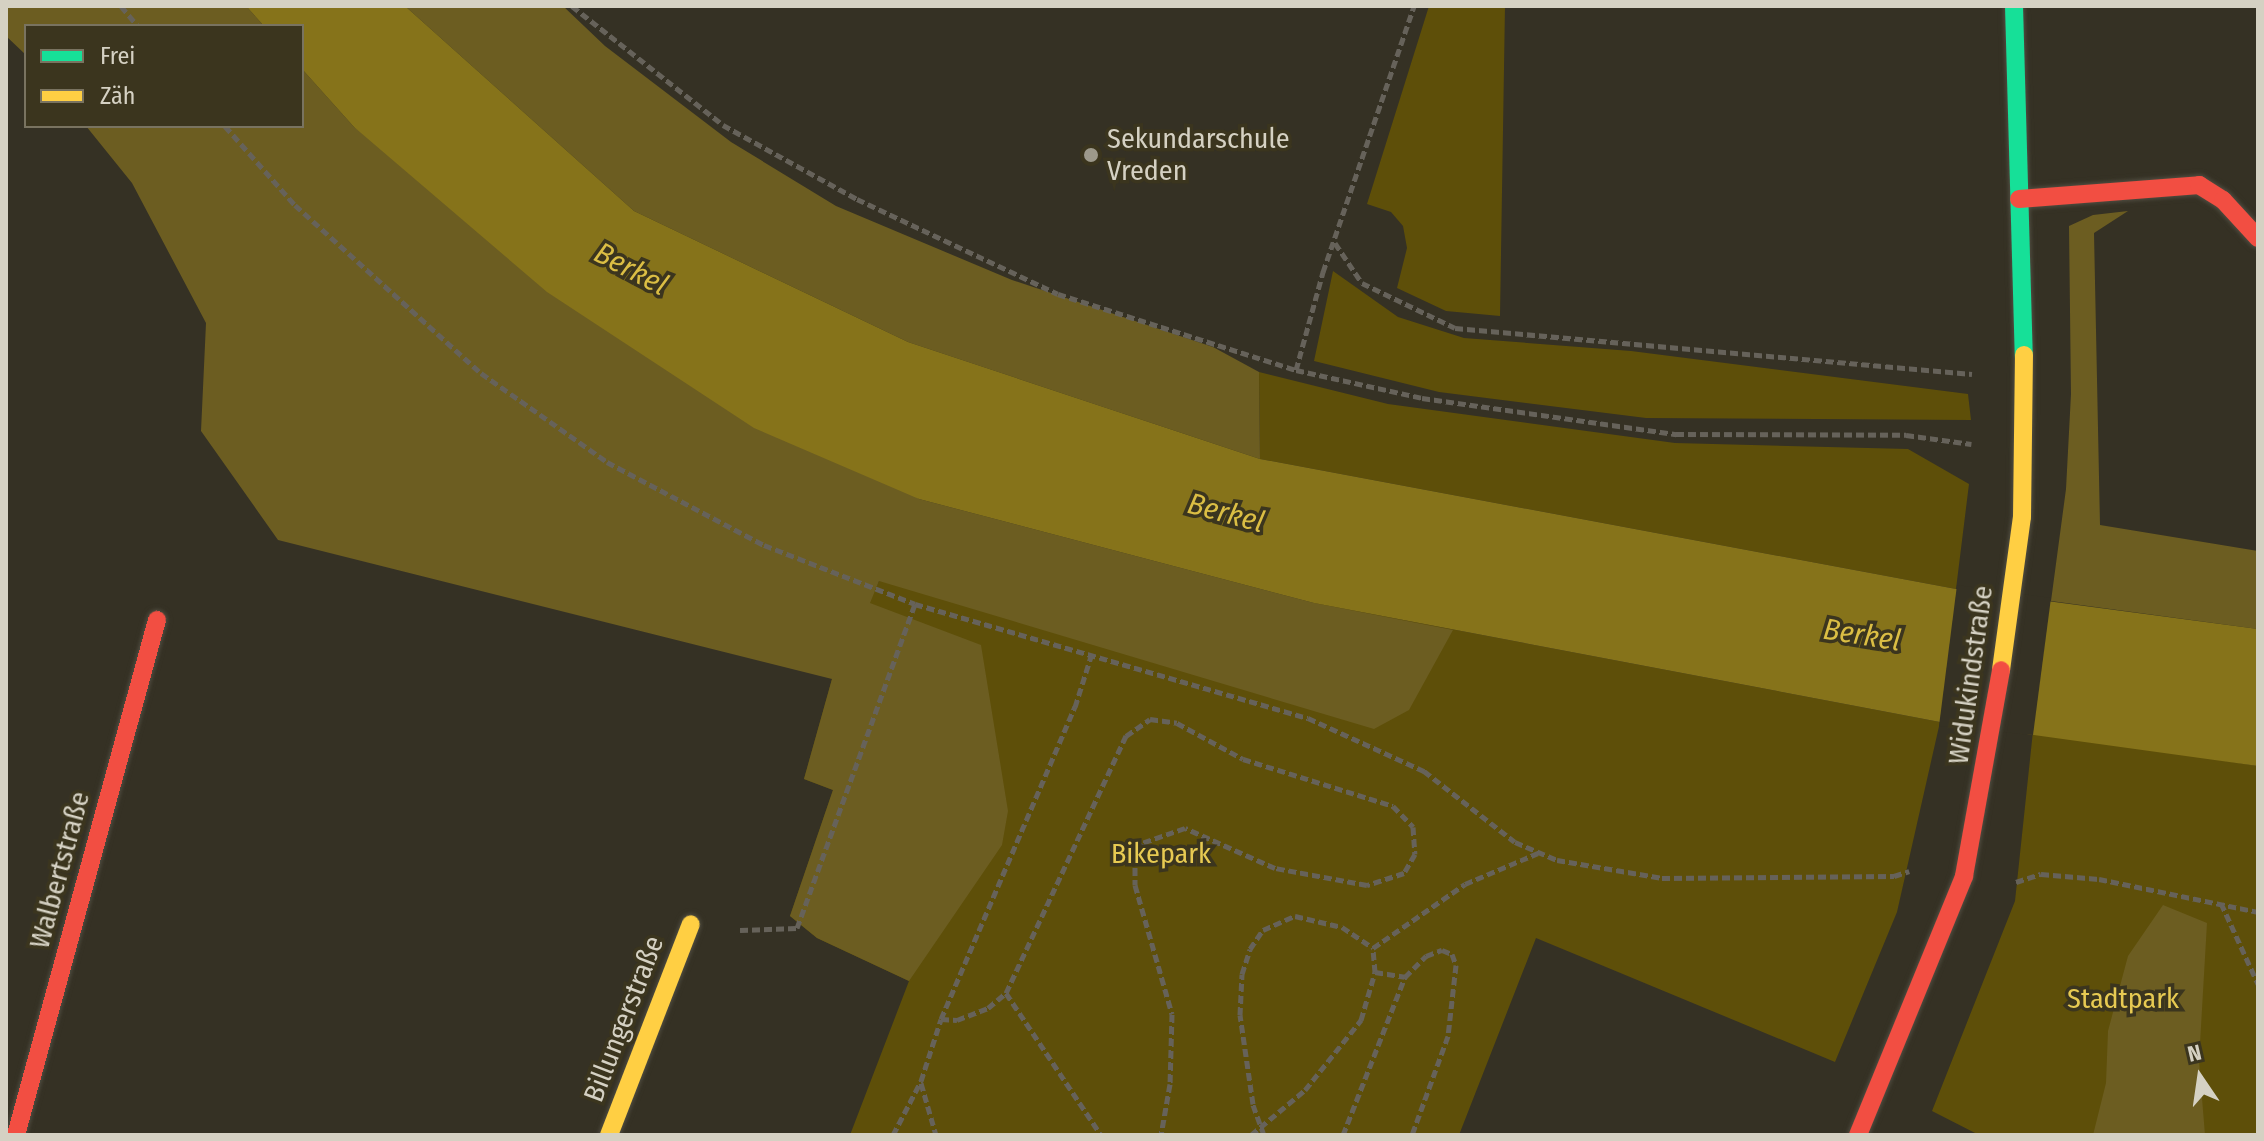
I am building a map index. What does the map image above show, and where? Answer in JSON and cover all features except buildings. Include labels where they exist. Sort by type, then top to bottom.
[{"type":"street","name":"Widukindstraße","points":[[1858,1135],[1964,876],[1986,774],[2022,517],[2025,377],[2014,6]]},
{"type":"street","points":[[2019,199],[2199,185],[2223,200],[2258,238]]},
{"type":"street","name":"Walbertstraße","points":[[16,1135],[157,620]]},
{"type":"street","name":"Billungerstraße","points":[[609,1135],[691,924]]},
{"type":"path","points":[[121,6],[136,24]]},
{"type":"path","points":[[572,6],[723,125],[857,199],[1058,294],[1296,370],[1422,398],[1676,434],[1906,435],[2024,446]]},
{"type":"path","points":[[1296,370],[1414,6]]},
{"type":"path","points":[[227,128],[295,205],[481,373],[607,462],[764,545],[915,604],[1308,718],[1369,743],[1424,771],[1515,842],[1539,852],[1662,878],[1894,876],[1924,867],[2005,885],[2041,874],[2099,879],[2258,912]]},
{"type":"path","points":[[1335,243],[1362,283],[1455,328],[2025,377]]},
{"type":"path","points":[[691,924],[760,932],[797,928],[915,604]]},
{"type":"path","points":[[893,1135],[921,1081],[941,1019],[1075,707],[1092,653]]},
{"type":"path","points":[[941,1019],[957,1020],[988,1008],[1006,993],[1126,736],[1150,719],[1177,723],[1243,759],[1375,798],[1403,815],[1417,841],[1411,864],[1393,879],[1367,885],[1275,868],[1185,828],[1142,843],[1135,856],[1135,885],[1172,1014],[1161,1135]]},
{"type":"path","points":[[1373,948],[1465,884],[1539,852]]},
{"type":"path","points":[[2220,902],[2258,984]]},
{"type":"path","points":[[1264,1135],[1246,1068],[1240,1015],[1242,974],[1250,949],[1263,930],[1295,916],[1342,927],[1373,948]]},
{"type":"path","points":[[1251,1135],[1283,1112],[1345,1045],[1361,1020],[1375,972],[1373,948]]},
{"type":"path","points":[[1343,1135],[1405,977],[1426,956],[1442,950],[1452,954],[1454,1001],[1448,1036],[1412,1135]]},
{"type":"path","points":[[1375,972],[1405,977]]},
{"type":"path","points":[[1006,993],[1101,1135]]},
{"type":"path","points":[[921,1081],[936,1135]]},
{"type":"green space","points":[[6,6],[246,6],[262,24],[24,24],[24,53],[6,36]]},
{"type":"green space","points":[[405,6],[563,6],[605,46],[731,142],[836,206],[1012,280],[1213,347],[1259,372],[1260,459],[908,342],[634,211]]},
{"type":"green space","points":[[1429,6],[1505,6],[1500,316],[1446,311],[1397,288],[1407,248],[1403,226],[1391,212],[1367,204]]},
{"type":"green space","points":[[304,71],[354,127],[919,499],[1314,603],[1453,630],[1409,710],[1374,729],[879,581],[870,603],[981,645],[1008,811],[1002,845],[909,981],[817,938],[790,916],[833,790],[804,779],[832,679],[278,540],[201,431],[206,323],[132,183],[88,128],[304,128]]},
{"type":"green space","points":[[2128,211],[2094,233],[2100,525],[2258,551],[2258,629],[2051,601],[2066,489],[2071,394],[2069,226],[2093,215]]},
{"type":"green space","points":[[1333,271],[1398,317],[1464,338],[1631,351],[1968,394],[1971,420],[1646,418],[1439,392],[1314,361]]},
{"type":"green space","points":[[1259,372],[1388,404],[1675,443],[1908,449],[1969,484],[1956,589],[1260,459]]},
{"type":"green space","name":"Bikepark","points":[[879,581],[1314,603],[1940,722],[1897,912],[1835,1062],[1536,938],[1459,1135],[850,1135],[909,981],[817,938],[790,916],[833,790],[804,779],[832,679]]},
{"type":"green space","name":"Stadtpark","points":[[2033,731],[2258,766],[2258,1135],[1979,1135],[1932,1111],[2015,901]]},
{"type":"green space","points":[[2163,905],[2207,923],[2199,1061],[2205,1135],[2093,1135],[2106,1083],[2108,1031],[2128,956]]},
{"type":"water","name":"Berkel","points":[[246,6],[405,6],[634,211],[908,342],[1260,459],[1956,589],[2258,629],[2258,766],[1940,722],[1314,603],[919,499],[754,428],[547,292],[354,127],[304,71],[304,24],[262,24]]},
{"type":"pier","points":[[1957,585],[2051,598],[2033,735],[1939,726]]},
{"type":"traffic: fast","points":[[2014,6],[2024,355]]},
{"type":"traffic: slow","points":[[2001,670],[2022,517],[2024,355]]},
{"type":"traffic: slow","points":[[609,1135],[691,924]]},
{"type":"traffic: jam","points":[[2019,199],[2199,185],[2223,200],[2258,238]]},
{"type":"traffic: jam","points":[[16,1135],[157,620]]},
{"type":"traffic: jam","points":[[1858,1135],[1964,876],[2001,670]]},
{"type":"place","name":"Sekundarschule Vreden","points":[[1091,155]]}]
